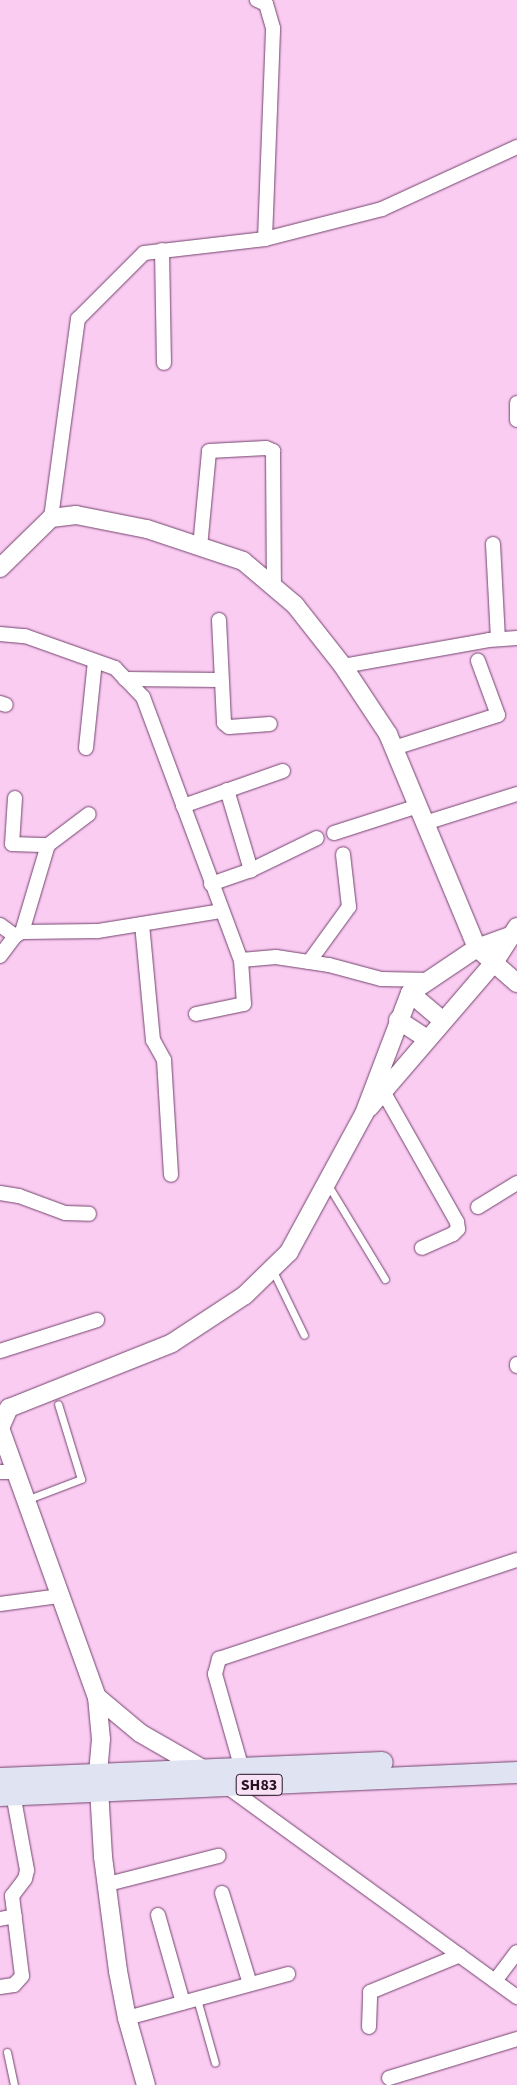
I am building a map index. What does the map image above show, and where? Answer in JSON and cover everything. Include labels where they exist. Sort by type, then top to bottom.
[{"type":"main road","name":"SH83","points":[[4,1789],[206,1771],[517,1757]]},
{"type":"main road","name":"SH83","points":[[99,1781],[228,1787],[517,1772]]},
{"type":"street","points":[[257,0],[266,4],[274,28],[265,235]]},
{"type":"street","points":[[51,518],[75,323],[144,254],[265,235],[388,207],[517,147]]},
{"type":"street","points":[[162,250],[164,363]]},
{"type":"street","points":[[517,402],[517,420]]},
{"type":"street","points":[[200,547],[209,451],[266,448],[273,451],[274,588]]},
{"type":"street","points":[[0,568],[51,518],[76,515],[146,529],[243,561],[295,605],[343,666],[394,748],[476,948],[494,964],[516,979]]},
{"type":"street","points":[[492,544],[498,639]]},
{"type":"street","points":[[219,620],[220,680],[225,726],[270,724]]},
{"type":"street","points":[[0,634],[25,636],[115,668],[143,697],[221,911],[241,960],[244,1004],[196,1014]]},
{"type":"street","points":[[343,666],[498,639],[517,638]]},
{"type":"street","points":[[86,748],[95,661]]},
{"type":"street","points":[[394,748],[498,715],[478,661]]},
{"type":"street","points":[[125,679],[220,680]]},
{"type":"street","points":[[183,806],[283,771]]},
{"type":"street","points":[[227,790],[251,870]]},
{"type":"street","points":[[425,823],[517,794]]},
{"type":"street","points":[[15,798],[12,844],[48,845]]},
{"type":"street","points":[[334,833],[418,806]]},
{"type":"street","points":[[0,956],[19,934],[48,845],[89,814]]},
{"type":"street","points":[[211,884],[251,870],[317,838]]},
{"type":"street","points":[[309,962],[349,907],[343,854]]},
{"type":"street","points":[[0,925],[19,934],[98,931],[221,911]]},
{"type":"street","points":[[142,924],[153,1040],[164,1060],[171,1175]]},
{"type":"street","points":[[146,2085],[127,2018],[118,1971],[103,1857],[99,1781],[101,1739],[96,1697],[25,1500],[8,1472],[0,1428],[9,1408],[172,1343],[245,1295],[289,1252],[364,1114],[398,1020],[410,993],[476,948],[512,932]]},
{"type":"street","points":[[364,1114],[384,1093],[442,1020],[494,964],[512,932]]},
{"type":"street","points":[[241,960],[276,957],[309,962],[381,979],[430,980]]},
{"type":"street","points":[[410,993],[442,1020]]},
{"type":"street","points":[[398,1020],[426,1040]]},
{"type":"street","points":[[384,1093],[456,1222],[458,1229],[453,1234],[422,1248]]},
{"type":"street","points":[[478,1207],[517,1183]]},
{"type":"street","points":[[0,1193],[19,1196],[64,1213],[89,1214]]},
{"type":"street","points":[[0,1351],[97,1320]]},
{"type":"street","points":[[242,1769],[214,1674],[219,1659],[517,1560]]},
{"type":"street","points":[[0,1604],[60,1596]]},
{"type":"street","points":[[96,1697],[140,1732],[206,1771],[517,1997]]},
{"type":"street","points":[[0,1987],[14,1985],[22,1976],[13,1892],[25,1879],[27,1870],[4,1789]]},
{"type":"street","points":[[108,1884],[218,1856]]},
{"type":"street","points":[[222,1893],[250,1984]]},
{"type":"street","points":[[158,1915],[183,2002]]},
{"type":"street","points":[[0,1919],[15,1916]]},
{"type":"street","points":[[496,1981],[517,1952]]},
{"type":"street","points":[[369,2027],[370,1992],[460,1955]]},
{"type":"street","points":[[127,2018],[288,1974]]},
{"type":"street","points":[[389,2078],[517,2039]]},
{"type":"lane","points":[[326,1183],[385,1280]]},
{"type":"lane","points":[[272,1268],[304,1335]]},
{"type":"lane","points":[[25,1500],[81,1479],[58,1404]]},
{"type":"lane","points":[[197,1999],[215,2063]]},
{"type":"lane","points":[[7,2052],[14,2085]]}]
